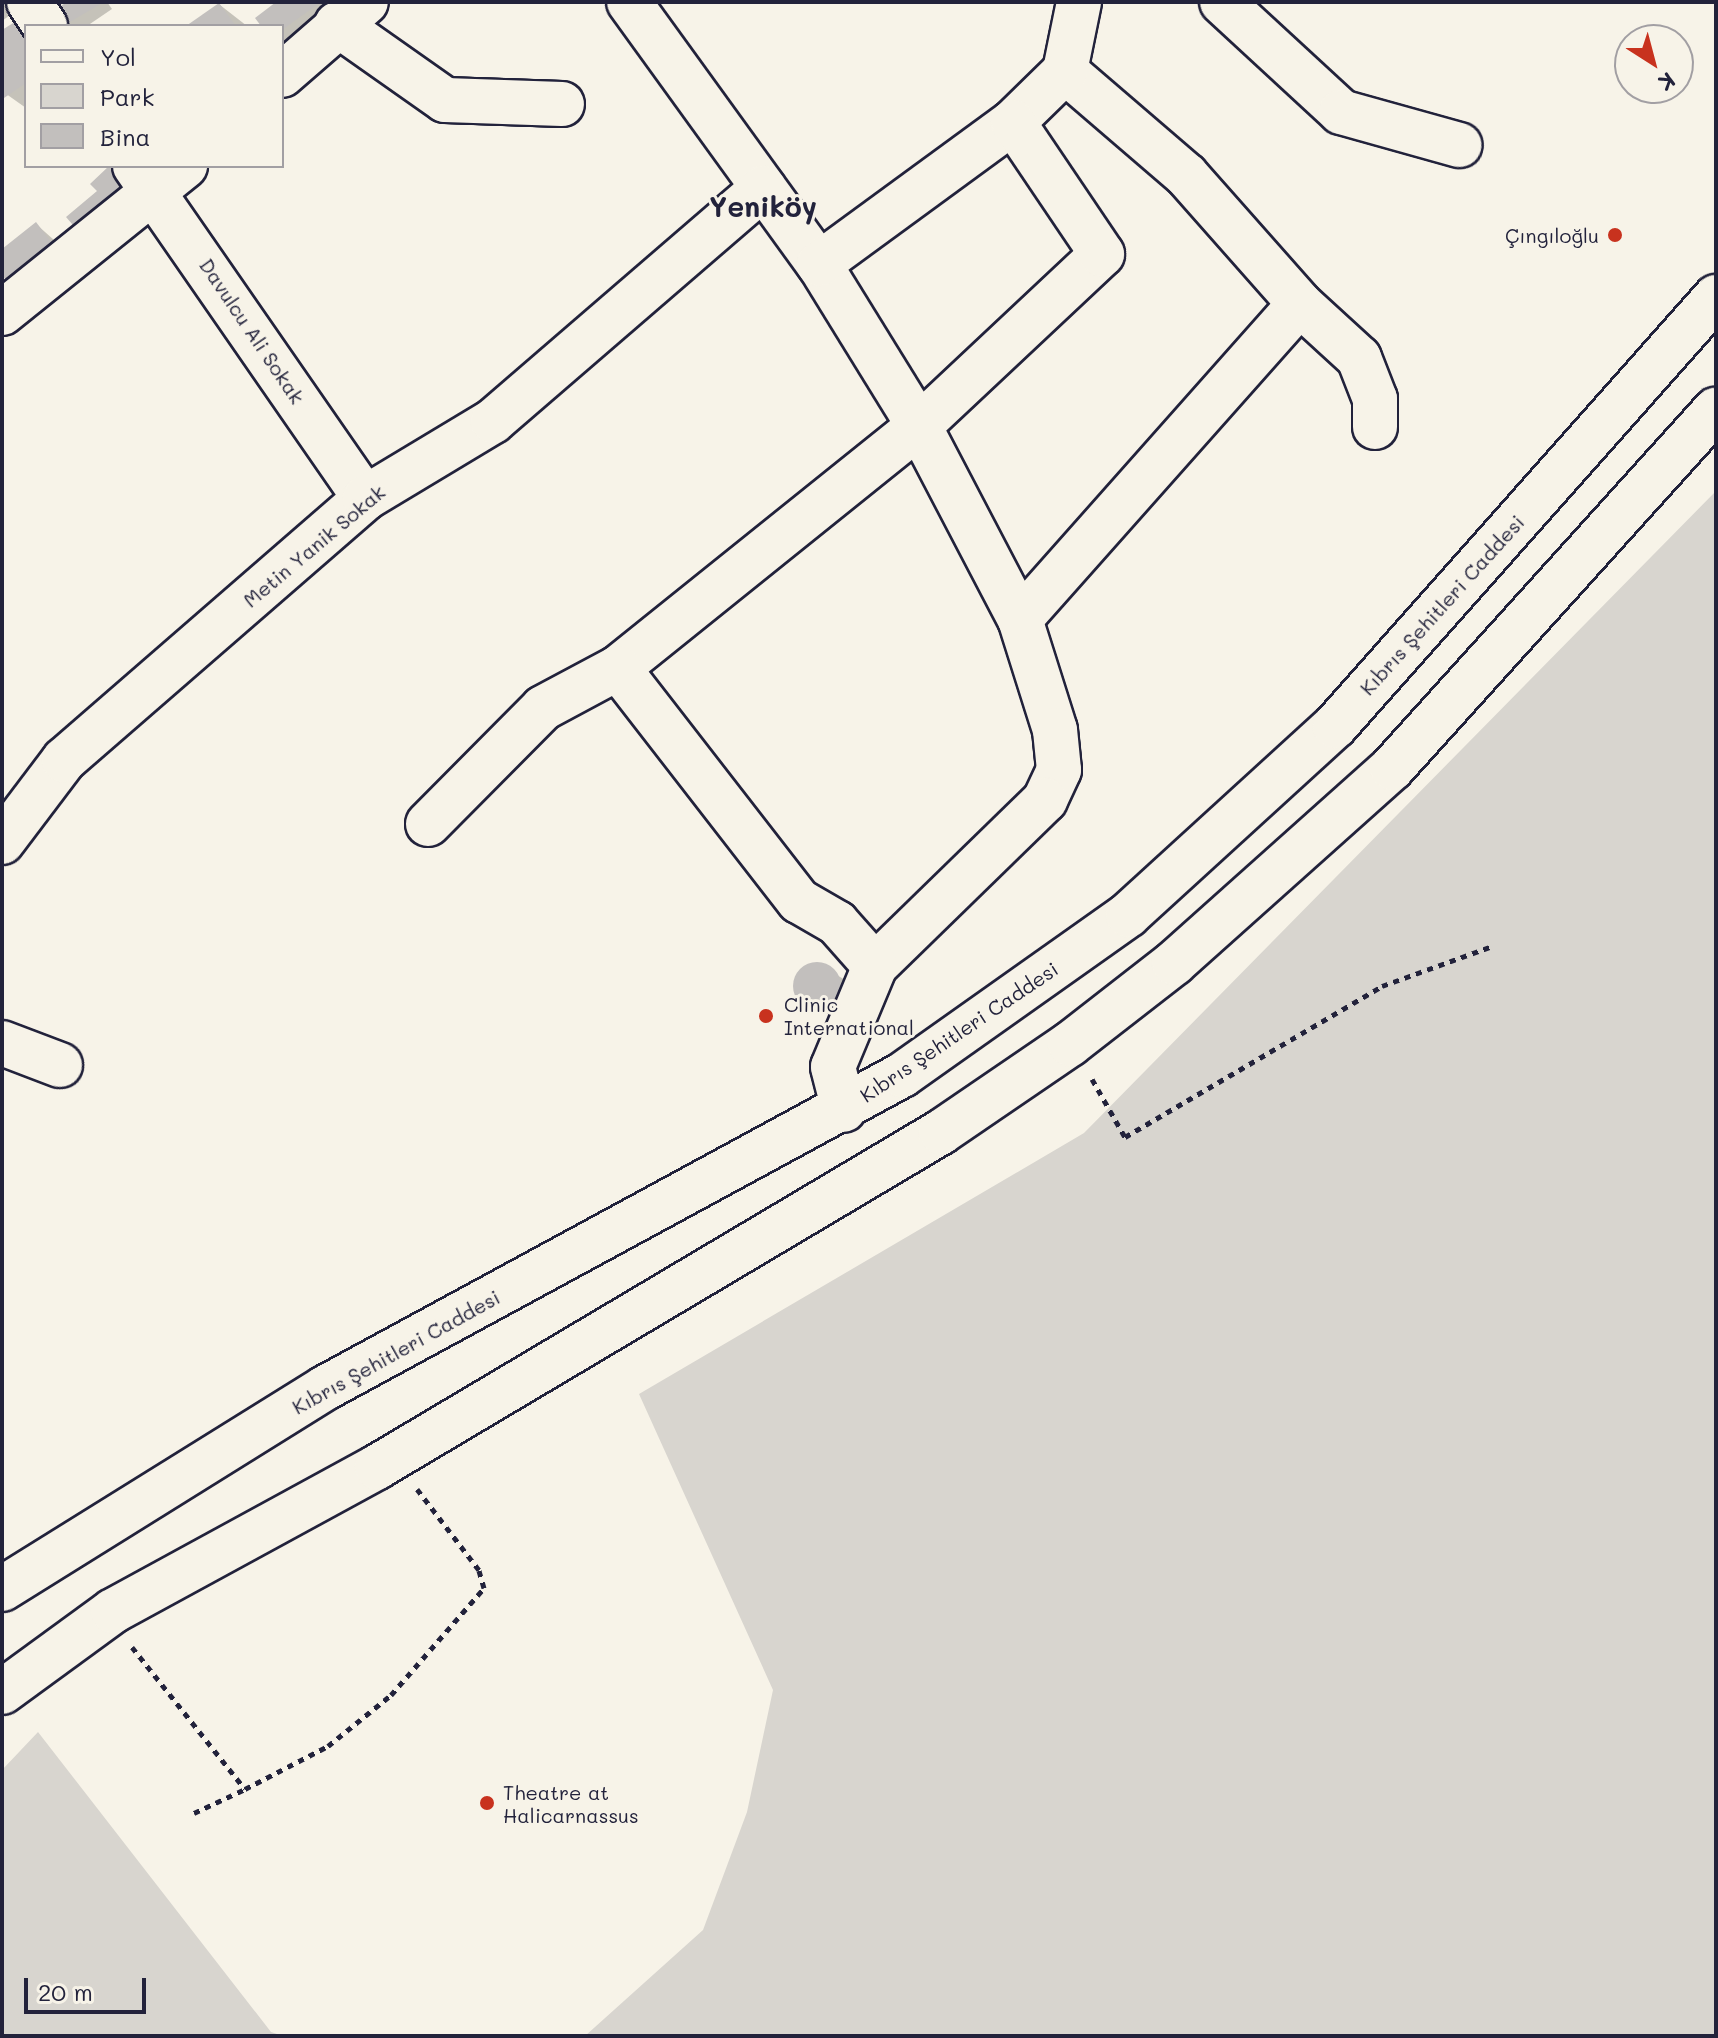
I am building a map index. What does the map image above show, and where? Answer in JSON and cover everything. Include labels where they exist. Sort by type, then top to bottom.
[{"type":"main road","points":[[29,2],[44,24]]},
{"type":"main road","points":[[629,2],[819,264],[919,426],[1020,619],[1055,730],[1059,770],[1045,800],[875,966],[833,1067],[844,1110]]},
{"type":"main road","points":[[1222,2],[1341,112],[1459,145]]},
{"type":"main road","points":[[819,264],[1013,122],[1065,71],[1075,3]]},
{"type":"main road","points":[[284,73],[352,13],[445,100],[562,104]]},
{"type":"main road","points":[[1065,71],[1186,175],[1300,304],[1359,358],[1375,399],[1375,427]]},
{"type":"main road","points":[[428,824],[543,708],[618,668],[919,426],[1102,254],[1013,122]]},
{"type":"main road","points":[[2,313],[159,175]]},
{"type":"main road","name":"Davulcu Ali Sokak","points":[[159,175],[365,498]]},
{"type":"main road","name":"Metin Yanik Sokak","points":[[2,842],[64,760],[365,498],[493,421],[763,188]]},
{"type":"main road","name":"Kıbrıs Şehitleri Caddesi","points":[[2,1589],[325,1388],[844,1110],[1128,915],[1335,726],[1716,297]]},
{"type":"main road","points":[[1020,619],[1300,304]]},
{"type":"main road","points":[[2,1692],[113,1611],[377,1467],[941,1132],[1174,963],[1392,768],[1716,410]]},
{"type":"main road","points":[[618,668],[799,901],[837,923],[875,966]]},
{"type":"main road","points":[[2,1043],[60,1065]]},
{"type":"path","points":[[1091,1077],[1125,1137],[1382,986],[1490,947]]},
{"type":"path","points":[[194,1813],[328,1746],[391,1695],[484,1588],[479,1570],[418,1489],[377,1467]]},
{"type":"path","points":[[113,1611],[131,1646],[245,1789]]},
{"type":"green space","points":[[1716,491],[1716,2036],[585,2036],[703,1930],[747,1812],[773,1690],[639,1394],[1084,1133]]},
{"type":"green space","points":[[38,1732],[271,2032],[283,2036],[2,2036],[2,1770]]},
{"type":"building","points":[[67,2],[104,2],[66,24],[62,24],[53,11]]},
{"type":"building","points":[[276,2],[321,2],[284,29],[284,24],[260,24],[255,18]]},
{"type":"building","points":[[219,3],[235,24],[189,24]]},
{"type":"building","points":[[18,20],[24,29],[24,84],[4,98],[2,30]]},
{"type":"building","points":[[107,168],[123,168],[142,189],[85,239],[66,217],[97,191],[90,184]]},
{"type":"building","points":[[36,222],[52,243],[42,251],[49,260],[13,289],[2,275],[2,249]]},
{"type":"building","points":[[817,962],[834,969],[841,986],[834,1003],[817,1010],[800,1003],[793,986],[800,969]]},
{"type":"place","name":"Çıngıloğlu","points":[[1615,235]]},
{"type":"place","name":"Clinic International","points":[[766,1016]]},
{"type":"place","name":"Theatre at Halicarnassus","points":[[487,1803]]},
{"type":"district","name":"Yeniköy","points":[[763,206]]}]
